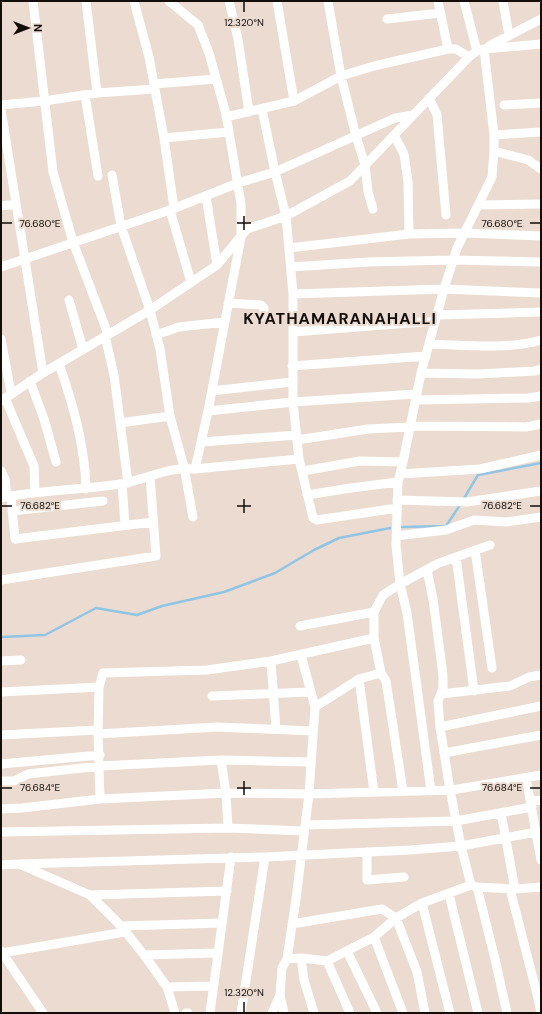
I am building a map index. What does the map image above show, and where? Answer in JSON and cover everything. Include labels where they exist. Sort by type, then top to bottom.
[{"type":"street","points":[[33,1],[53,172],[73,242],[107,335],[120,423],[125,484],[125,525]]},
{"type":"street","points":[[86,1],[97,93]]},
{"type":"street","points":[[134,1],[149,57],[164,138],[172,209],[191,282]]},
{"type":"street","points":[[171,1],[198,25],[209,53],[226,117],[241,204],[241,236],[202,442],[195,469]]},
{"type":"street","points":[[229,1],[238,39],[249,112]]},
{"type":"street","points":[[276,1],[294,101]]},
{"type":"street","points":[[328,1],[341,76],[365,165],[368,192],[373,209]]},
{"type":"street","points":[[438,1],[448,49]]},
{"type":"street","points":[[431,791],[406,613],[400,584],[396,536],[397,504],[399,478],[421,373],[444,289],[457,248],[492,177],[494,135],[480,50],[464,1]]},
{"type":"street","points":[[503,1],[509,36]]},
{"type":"street","points":[[387,20],[440,13]]},
{"type":"street","points":[[6,397],[43,373],[150,310],[217,265],[247,229],[286,216],[350,181],[469,57],[541,19]]},
{"type":"street","points":[[480,50],[541,44]]},
{"type":"street","points":[[226,117],[294,101],[341,76],[374,66],[456,48],[469,57]]},
{"type":"street","points":[[1,105],[216,79]]},
{"type":"street","points":[[85,95],[98,176]]},
{"type":"street","points":[[429,98],[437,115],[446,215]]},
{"type":"street","points":[[504,105],[541,103]]},
{"type":"street","points":[[1,108],[4,154],[16,204],[43,373]]},
{"type":"street","points":[[262,109],[286,216],[293,294],[292,402],[299,459],[314,520],[397,504],[462,502],[541,491]]},
{"type":"street","points":[[1,267],[172,209],[238,183],[275,172],[395,118],[413,115]]},
{"type":"street","points":[[164,138],[229,132]]},
{"type":"street","points":[[494,135],[541,132]]},
{"type":"street","points":[[394,135],[404,154],[408,182],[409,234]]},
{"type":"street","points":[[494,151],[528,160],[541,159]]},
{"type":"street","points":[[528,160],[541,169]]},
{"type":"street","points":[[112,175],[121,226],[150,310],[160,350],[170,416],[184,468],[194,517]]},
{"type":"street","points":[[206,196],[217,265]]},
{"type":"street","points":[[1,206],[16,204]]},
{"type":"street","points":[[479,205],[541,204]]},
{"type":"street","points":[[289,248],[409,234],[465,233],[541,236]]},
{"type":"street","points":[[291,268],[368,262],[453,260],[541,262]]},
{"type":"street","points":[[293,294],[444,289],[541,293]]},
{"type":"street","points":[[69,300],[83,349]]},
{"type":"street","points":[[228,303],[262,306],[264,308],[264,316]]},
{"type":"street","points":[[292,332],[436,318],[541,312]]},
{"type":"street","points":[[156,335],[179,327],[225,322]]},
{"type":"street","points":[[1,339],[6,397],[34,466],[35,493]]},
{"type":"street","points":[[429,344],[507,346],[541,340]]},
{"type":"street","points":[[292,366],[426,356]]},
{"type":"street","points":[[59,364],[71,398],[83,451],[86,470],[86,489]]},
{"type":"street","points":[[421,373],[479,374],[535,371],[541,369]]},
{"type":"street","points":[[30,381],[44,419],[56,462]]},
{"type":"street","points":[[212,391],[292,382]]},
{"type":"street","points":[[208,411],[292,402],[416,397],[529,398],[541,396]]},
{"type":"street","points":[[120,423],[170,416]]},
{"type":"street","points":[[202,442],[297,437],[368,429],[410,427],[526,427],[541,424]]},
{"type":"street","points":[[307,495],[399,478],[480,469],[541,455]]},
{"type":"street","points":[[6,497],[125,484],[184,468],[195,469],[299,459]]},
{"type":"street","points":[[303,471],[360,461],[403,462]]},
{"type":"street","points":[[1,471],[5,479],[6,497],[12,512],[15,539],[153,522]]},
{"type":"street","points":[[1,580],[156,556],[150,476]]},
{"type":"street","points":[[12,512],[103,501]]},
{"type":"street","points":[[396,536],[446,530],[474,520],[506,522],[541,517]]},
{"type":"street","points":[[403,791],[386,681],[381,673],[374,638],[374,612],[383,595],[400,584],[439,563],[490,545]]},
{"type":"street","points":[[475,550],[492,668]]},
{"type":"street","points":[[456,557],[474,692]]},
{"type":"street","points":[[427,570],[433,599],[443,675],[443,688],[438,701],[445,763],[461,846],[495,958],[507,1013]]},
{"type":"street","points":[[300,626],[374,612]]},
{"type":"street","points":[[100,799],[100,755],[98,732],[99,687],[103,673],[207,670],[271,661],[374,638]]},
{"type":"street","points":[[284,1013],[280,994],[282,968],[287,959],[302,855],[309,794],[315,707],[301,655]]},
{"type":"street","points":[[1,661],[21,660]]},
{"type":"street","points":[[271,661],[276,729]]},
{"type":"street","points":[[315,707],[359,679],[381,673]]},
{"type":"street","points":[[441,694],[474,692],[510,686],[529,677],[541,674]]},
{"type":"street","points":[[359,679],[374,792]]},
{"type":"street","points":[[1,692],[99,687]]},
{"type":"street","points":[[212,696],[310,692]]},
{"type":"street","points":[[440,727],[541,706]]},
{"type":"street","points":[[1,735],[217,728],[313,731]]},
{"type":"street","points":[[444,753],[541,735]]},
{"type":"street","points":[[1,764],[100,755]]},
{"type":"street","points":[[1,781],[14,781],[28,774],[100,766],[221,760],[311,762]]},
{"type":"street","points":[[221,760],[226,793],[228,828]]},
{"type":"street","points":[[427,765],[445,763]]},
{"type":"street","points":[[1,809],[100,799],[226,793],[309,794],[450,790],[541,775]]},
{"type":"street","points":[[526,778],[541,860]]},
{"type":"street","points":[[1,832],[305,828],[456,821],[501,813],[541,800]]},
{"type":"street","points":[[501,813],[513,889],[538,998],[540,1013]]},
{"type":"street","points":[[1,864],[265,857],[367,852],[461,846],[536,832]]},
{"type":"street","points":[[367,852],[367,880],[404,876]]},
{"type":"street","points":[[210,1013],[231,857]]},
{"type":"street","points":[[241,1013],[265,857]]},
{"type":"street","points":[[18,864],[90,895],[123,929],[144,955],[167,987],[175,1013]]},
{"type":"street","points":[[287,959],[301,958],[327,961],[374,937],[396,918],[422,904],[474,886],[513,889],[541,887]]},
{"type":"street","points":[[90,895],[227,891]]},
{"type":"street","points":[[449,894],[478,1013]]},
{"type":"street","points":[[422,904],[450,1013]]},
{"type":"street","points":[[292,924],[382,909],[396,918],[417,972],[425,1013]]},
{"type":"street","points":[[43,1013],[1,952],[123,929],[222,923]]},
{"type":"street","points":[[374,937],[403,1013]]},
{"type":"street","points":[[347,951],[377,1013]]},
{"type":"street","points":[[144,955],[217,953]]},
{"type":"street","points":[[301,958],[304,980],[314,1013]]},
{"type":"street","points":[[327,961],[350,1013]]},
{"type":"street","points":[[167,987],[213,986]]},
{"type":"street","points":[[272,1013],[280,994]]},
{"type":"waterway","points":[[463,500],[478,475],[541,463]]},
{"type":"waterway","points":[[402,527],[446,526],[460,505]]},
{"type":"waterway","points":[[1,637],[45,635],[96,608],[137,615],[162,606],[224,592],[275,573],[314,550],[339,538],[390,528]]},
{"type":"district","name":"KYATHAMARANAHALLI","points":[[340,318]]}]
